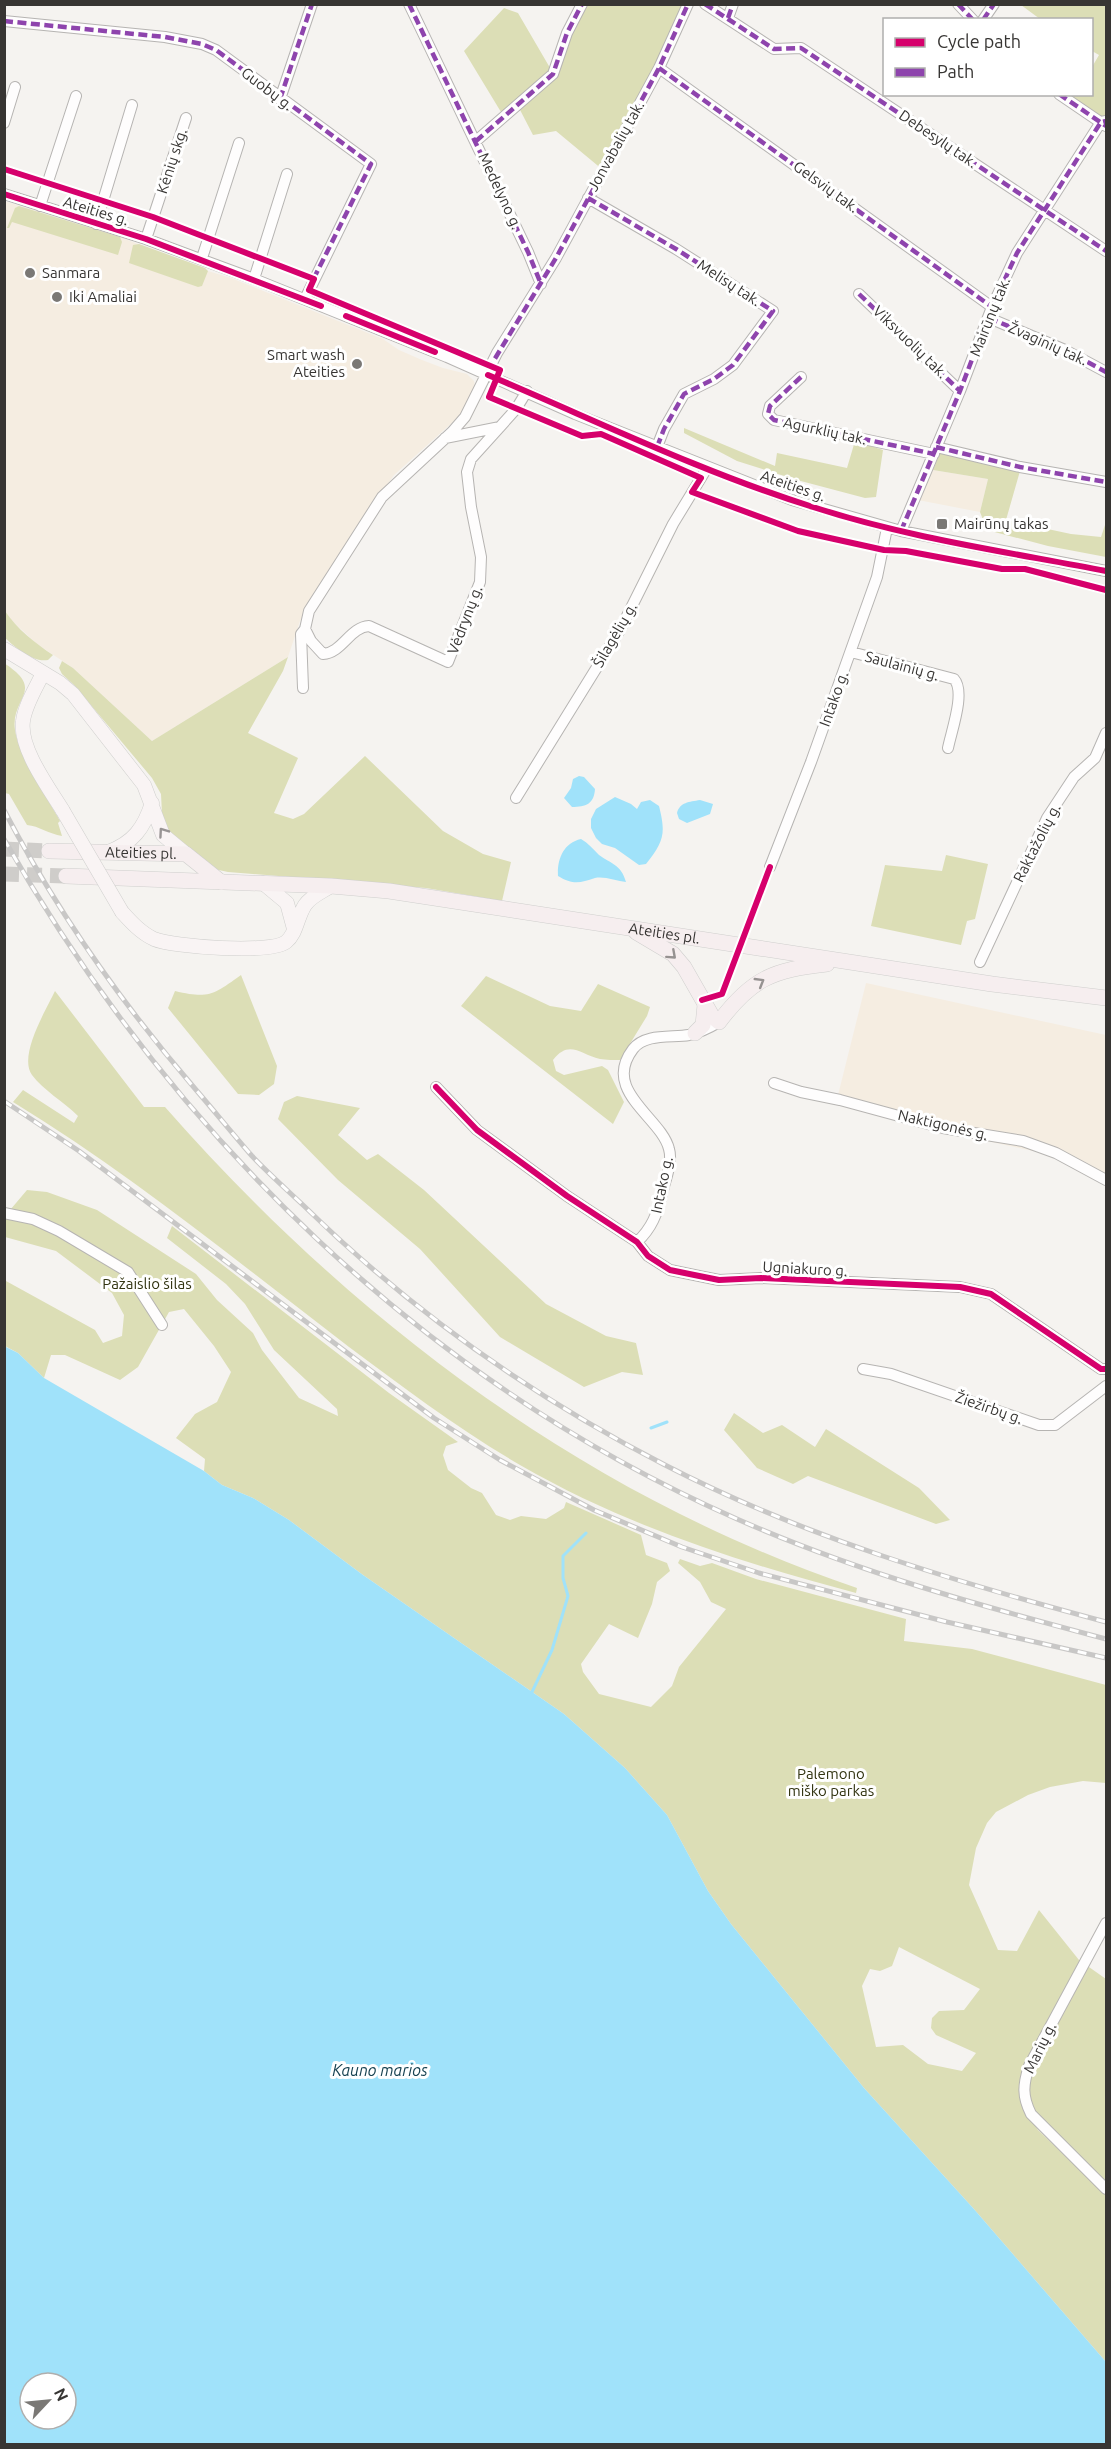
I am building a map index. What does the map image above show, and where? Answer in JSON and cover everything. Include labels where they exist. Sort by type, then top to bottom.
[{"type":"highway","name":"Ateities pl.","points":[[49,851],[186,854],[221,882]]},
{"type":"highway","name":"Ateities pl.","points":[[66,876],[331,886],[419,894],[1032,990],[1107,998]]},
{"type":"highway","points":[[626,927],[673,954],[684,967],[712,1017],[719,1022],[745,991],[763,979],[783,970],[847,961]]},
{"type":"highway","points":[[695,1033],[703,1025],[705,1005]]},
{"type":"main road","points":[[4,649],[73,694],[138,777],[152,803],[163,835],[186,854]]},
{"type":"main road","points":[[43,674],[26,709],[22,730],[28,750],[122,912],[142,932],[153,939],[169,944],[268,948],[285,943],[294,931],[306,903],[331,886]]},
{"type":"main road","points":[[104,853],[124,845],[136,835],[147,818],[152,803]]},
{"type":"main road","points":[[263,884],[287,903],[294,931]]},
{"type":"street","points":[[280,99],[312,4]]},
{"type":"street","name":"Medelyno g.","points":[[409,4],[476,141],[541,285]]},
{"type":"street","points":[[476,141],[553,74],[567,33],[582,4]]},
{"type":"street","name":"Jonvabalių tak.","points":[[541,285],[659,68],[688,4]]},
{"type":"street","name":"Debesylų tak.","points":[[705,4],[774,49],[801,48],[1107,251]]},
{"type":"street","points":[[728,18],[733,4]]},
{"type":"street","points":[[958,4],[970,18]]},
{"type":"street","points":[[984,18],[994,4]]},
{"type":"street","name":"Guobų g.","points":[[4,21],[165,37],[202,44],[223,56],[371,164],[304,299]]},
{"type":"street","name":"Gelsvių tak.","points":[[659,68],[992,307]]},
{"type":"street","points":[[4,123],[15,87]]},
{"type":"street","points":[[40,206],[76,96]]},
{"type":"street","points":[[1062,96],[1105,123]]},
{"type":"street","points":[[96,224],[132,105]]},
{"type":"street","name":"Kėnių skg.","points":[[146,239],[186,118]]},
{"type":"street","name":"Mairūnų tak.","points":[[901,531],[990,318],[992,307],[1017,253],[1105,123]]},
{"type":"street","points":[[202,258],[239,143]]},
{"type":"street","points":[[254,279],[287,174]]},
{"type":"street","name":"Ateities g.","points":[[4,194],[202,258],[487,374],[575,414],[800,503],[887,528],[1107,571]]},
{"type":"street","name":"Melisų tak.","points":[[588,198],[676,249],[773,311],[733,364],[714,379],[684,394],[664,429],[657,447]]},
{"type":"street","points":[[303,688],[301,634],[305,629],[309,611],[382,497],[465,417],[497,352],[541,285]]},
{"type":"street","name":"Viksvuolių tak.","points":[[860,294],[960,390]]},
{"type":"street","name":"Žvaginių tak.","points":[[990,318],[1063,349],[1107,372]]},
{"type":"street","name":"Agurklių tak.","points":[[801,377],[770,406],[768,414],[774,420],[1107,482]]},
{"type":"street","name":"Vėdrynų g.","points":[[305,629],[311,641],[323,654],[328,654],[337,648],[358,630],[369,627],[448,662],[480,582],[481,557],[467,472],[471,459],[516,409],[527,391]]},
{"type":"street","points":[[445,438],[500,427]]},
{"type":"street","name":"Šilagėlių g.","points":[[516,798],[620,630],[673,524],[707,468]]},
{"type":"street","name":"Intako g.","points":[[770,867],[878,577],[887,528]]},
{"type":"street","name":"Saulainių g.","points":[[851,652],[954,679],[960,694],[948,748]]},
{"type":"street","name":"Raktažolių g.","points":[[980,962],[1047,818],[1074,777],[1095,758],[1107,734]]},
{"type":"street","name":"Intako g.","points":[[637,1242],[647,1234],[656,1218],[671,1160],[665,1139],[626,1088],[627,1060],[633,1049],[642,1042],[707,1030],[719,1022]]},
{"type":"street","name":"Naktigonės g.","points":[[774,1083],[943,1128],[1023,1141],[1056,1153],[1107,1180]]},
{"type":"street","name":"Ugniakuro g.","points":[[436,1087],[477,1130],[567,1196],[637,1242],[648,1256],[670,1270],[718,1280],[761,1278],[960,1287],[977,1290],[991,1294],[1101,1369],[1107,1369]]},
{"type":"street","points":[[4,1213],[33,1219],[59,1231],[128,1272],[162,1325]]},
{"type":"street","name":"Žiežirbų g.","points":[[863,1370],[891,1374],[1039,1425],[1048,1426],[1055,1425],[1107,1386]]},
{"type":"street","name":"Marių g.","points":[[1107,1923],[1029,2066],[1023,2085],[1024,2101],[1031,2114],[1107,2189]]},
{"type":"shaded area","points":[[4,201],[120,237],[231,278],[383,339],[399,350],[422,360],[467,374],[474,381],[475,386],[464,412],[394,475],[363,519],[300,621],[288,657],[152,741],[73,668],[37,644],[11,620],[5,611]]},
{"type":"shaded area","points":[[933,470],[988,479],[980,512],[918,500]]},
{"type":"shaded area","points":[[866,983],[1106,1035],[1106,1185],[1056,1156],[945,1132],[836,1103]]},
{"type":"green space","points":[[582,5],[688,5],[603,170],[556,131],[533,135],[518,106],[504,117],[464,51],[504,8],[518,13],[553,73]]},
{"type":"green space","points":[[1021,5],[1106,5],[1106,126],[1069,101],[1072,96],[1093,96],[1093,65],[1099,55],[1093,52],[1093,18],[1039,18]]},
{"type":"green space","points":[[19,206],[120,237],[122,242],[118,255],[12,222],[7,228],[15,208]]},
{"type":"green space","points":[[139,244],[205,268],[208,271],[202,286],[198,287],[129,263],[133,245]]},
{"type":"green space","points":[[684,428],[775,466],[777,453],[847,468],[855,441],[883,450],[876,497],[865,498],[737,461],[684,433]]},
{"type":"green space","points":[[941,451],[1020,471],[1006,520],[1071,534],[1101,537],[1106,522],[1106,557],[1048,546],[987,530],[980,512],[988,479],[933,470]]},
{"type":"green space","points":[[5,611],[27,635],[53,655],[48,660],[30,657],[5,638]]},
{"type":"green space","points":[[288,657],[283,671],[248,733],[298,758],[274,813],[293,819],[304,814],[365,756],[443,831],[483,854],[511,862],[502,901],[426,888],[214,869],[174,837],[164,825],[161,794],[152,778],[59,668],[62,661],[73,668],[152,741]]},
{"type":"green space","points":[[4,663],[23,681],[24,695],[17,710],[15,730],[22,752],[60,821],[58,823],[62,836],[27,825],[9,794],[5,793]]},
{"type":"green space","points":[[946,855],[988,864],[975,919],[967,921],[961,945],[871,926],[885,865],[942,871]]},
{"type":"green space","points":[[241,975],[277,1066],[274,1084],[259,1095],[238,1094],[168,1008],[175,991],[203,995],[217,991]]},
{"type":"green space","points":[[486,976],[550,1006],[581,1011],[598,984],[650,1007],[647,1016],[620,1060],[600,1059],[570,1049],[564,1050],[553,1060],[556,1071],[564,1075],[602,1066],[608,1070],[624,1102],[613,1124],[461,1006]]},
{"type":"green space","points":[[55,991],[144,1107],[165,1107],[237,1185],[314,1259],[394,1329],[479,1393],[568,1452],[660,1504],[757,1550],[857,1588],[856,1593],[726,1555],[642,1524],[560,1487],[520,1465],[411,1393],[142,1189],[13,1102],[23,1090],[74,1123],[78,1116],[32,1075],[29,1067],[28,1057],[35,1033]]},
{"type":"green space","points":[[297,1096],[360,1108],[338,1135],[367,1160],[378,1154],[424,1190],[546,1304],[606,1336],[636,1343],[643,1375],[622,1372],[584,1387],[500,1337],[420,1249],[338,1180],[278,1119],[284,1102]]},
{"type":"green space","points":[[27,1190],[47,1192],[97,1210],[196,1274],[217,1300],[253,1333],[262,1350],[299,1398],[338,1416],[337,1409],[274,1350],[245,1304],[226,1284],[167,1238],[172,1226],[389,1393],[458,1442],[446,1446],[443,1455],[448,1470],[471,1488],[482,1493],[496,1515],[510,1520],[521,1516],[546,1519],[564,1508],[566,1502],[641,1535],[646,1555],[667,1563],[670,1571],[657,1582],[652,1604],[638,1638],[609,1624],[581,1664],[583,1672],[599,1694],[651,1707],[672,1686],[679,1667],[726,1609],[711,1602],[700,1582],[678,1563],[680,1559],[700,1566],[712,1563],[756,1579],[906,1619],[904,1641],[972,1649],[1106,1685],[1106,1783],[1083,1781],[1050,1787],[1028,1795],[996,1812],[987,1823],[976,1848],[969,1885],[998,1950],[1017,1951],[1039,1910],[1079,1960],[1106,1979],[1106,2183],[1027,2112],[1038,2130],[1106,2195],[1106,2362],[973,2208],[864,2088],[731,1924],[708,1891],[667,1815],[625,1768],[564,1714],[363,1575],[289,1520],[253,1498],[222,1485],[204,1471],[205,1459],[176,1438],[195,1414],[217,1402],[231,1372],[214,1346],[184,1309],[169,1312],[138,1367],[120,1380],[65,1355],[51,1355],[44,1378],[18,1353],[5,1346],[6,1281],[95,1330],[103,1343],[122,1336],[124,1315],[112,1293],[56,1251],[5,1237],[5,1216]],"holes":[[[899,1947],[980,1989],[964,2010],[939,2011],[932,2018],[931,2028],[936,2035],[976,2053],[962,2071],[928,2064],[903,2045],[876,2047],[862,1986],[870,1969],[880,1971],[892,1966]]]},
{"type":"green space","points":[[734,1413],[763,1433],[782,1425],[815,1447],[826,1429],[919,1488],[950,1520],[936,1524],[808,1476],[793,1484],[757,1468],[724,1430]]},
{"type":"water","points":[[579,776],[584,777],[595,789],[594,794],[588,804],[572,807],[564,798],[571,788],[573,779]]},
{"type":"water","points":[[615,797],[637,809],[641,802],[650,800],[659,806],[662,837],[657,849],[646,864],[639,865],[615,848],[602,844],[591,828],[591,819],[596,809]]},
{"type":"water","points":[[700,800],[713,804],[710,814],[687,823],[679,819],[677,813],[680,807],[685,803]]},
{"type":"water","points":[[581,839],[615,865],[626,882],[599,878],[572,882],[558,876],[562,853],[570,844]]},
{"type":"water","name":"Kauno marios","points":[[4,1346],[18,1353],[44,1378],[204,1471],[222,1485],[253,1498],[289,1520],[363,1575],[564,1714],[625,1768],[667,1815],[708,1891],[731,1924],[864,2088],[973,2208],[1106,2362],[1106,2444],[5,2444]]},
{"type":"waterway","points":[[651,1428],[667,1422]]},
{"type":"waterway","points":[[532,1692],[552,1650],[568,1596],[563,1578],[563,1556],[586,1533]]},
{"type":"tunnel","points":[[4,849],[49,851]]},
{"type":"tunnel","points":[[4,874],[66,876]]},
{"type":"railway","points":[[4,810],[46,885],[117,991],[169,1058],[252,1156],[386,1280],[474,1349],[616,1439],[718,1491],[771,1514],[881,1556],[993,1591],[1106,1622]]},
{"type":"railway","points":[[4,839],[71,948],[145,1051],[227,1148],[316,1238],[412,1321],[514,1396],[623,1462],[737,1519],[782,1538],[874,1572],[1012,1614],[1106,1639]]},
{"type":"railway","points":[[4,1101],[79,1151],[434,1418],[500,1460],[594,1510],[682,1547],[759,1573],[947,1622],[1106,1658]]},
{"type":"marked path","points":[[280,99],[312,4]]},
{"type":"marked path","points":[[409,4],[528,252],[541,284]]},
{"type":"marked path","points":[[476,141],[553,74],[567,33],[582,4]]},
{"type":"marked path","points":[[488,370],[556,258],[659,68],[688,4]]},
{"type":"marked path","points":[[705,4],[774,49],[801,48],[1106,251]]},
{"type":"marked path","points":[[728,18],[733,4]]},
{"type":"marked path","points":[[958,4],[971,18]]},
{"type":"marked path","points":[[984,18],[994,4]]},
{"type":"marked path","points":[[4,21],[165,37],[202,44],[216,50],[371,164],[311,284]]},
{"type":"marked path","points":[[659,68],[992,307]]},
{"type":"marked path","points":[[1062,96],[1106,126]]},
{"type":"marked path","points":[[901,531],[960,391],[992,307],[1017,253],[1101,122],[1106,121]]},
{"type":"marked path","points":[[588,198],[676,249],[773,311],[733,365],[714,379],[684,394],[664,429],[657,447]]},
{"type":"marked path","points":[[859,294],[960,391]]},
{"type":"marked path","points":[[989,318],[1063,349],[1106,372]]},
{"type":"marked path","points":[[801,377],[770,406],[768,414],[774,420],[934,454]]},
{"type":"marked path","points":[[936,447],[1020,467],[1106,482]]},
{"type":"cycle path","points":[[4,169],[153,217],[314,279],[309,290],[500,370],[489,397],[582,436],[601,434],[701,478],[692,492],[798,531],[884,550],[906,551],[1002,569],[1025,569],[1106,590]]},
{"type":"cycle path","points":[[4,194],[146,239],[321,306]]},
{"type":"cycle path","points":[[346,316],[435,352]]},
{"type":"cycle path","points":[[488,375],[689,462],[813,507],[922,536],[1106,571]]},
{"type":"cycle path","points":[[702,1000],[722,994],[770,867]]},
{"type":"cycle path","points":[[436,1087],[477,1130],[567,1196],[637,1242],[648,1256],[670,1270],[719,1280],[761,1278],[960,1287],[991,1294],[1101,1369],[1106,1369]]},
{"type":"place","name":"Sanmara","points":[[30,273]]},
{"type":"place","name":"Iki Amaliai","points":[[57,297]]},
{"type":"place","name":"Smart wash Ateities","points":[[357,364]]},
{"type":"place","name":"Mairūnų takas","points":[[942,524]]},
{"type":"park label","name":"Pažaislio šilas","points":[[147,1284]]},
{"type":"park label","name":"Palemono miško parkas","points":[[831,1782]]}]
